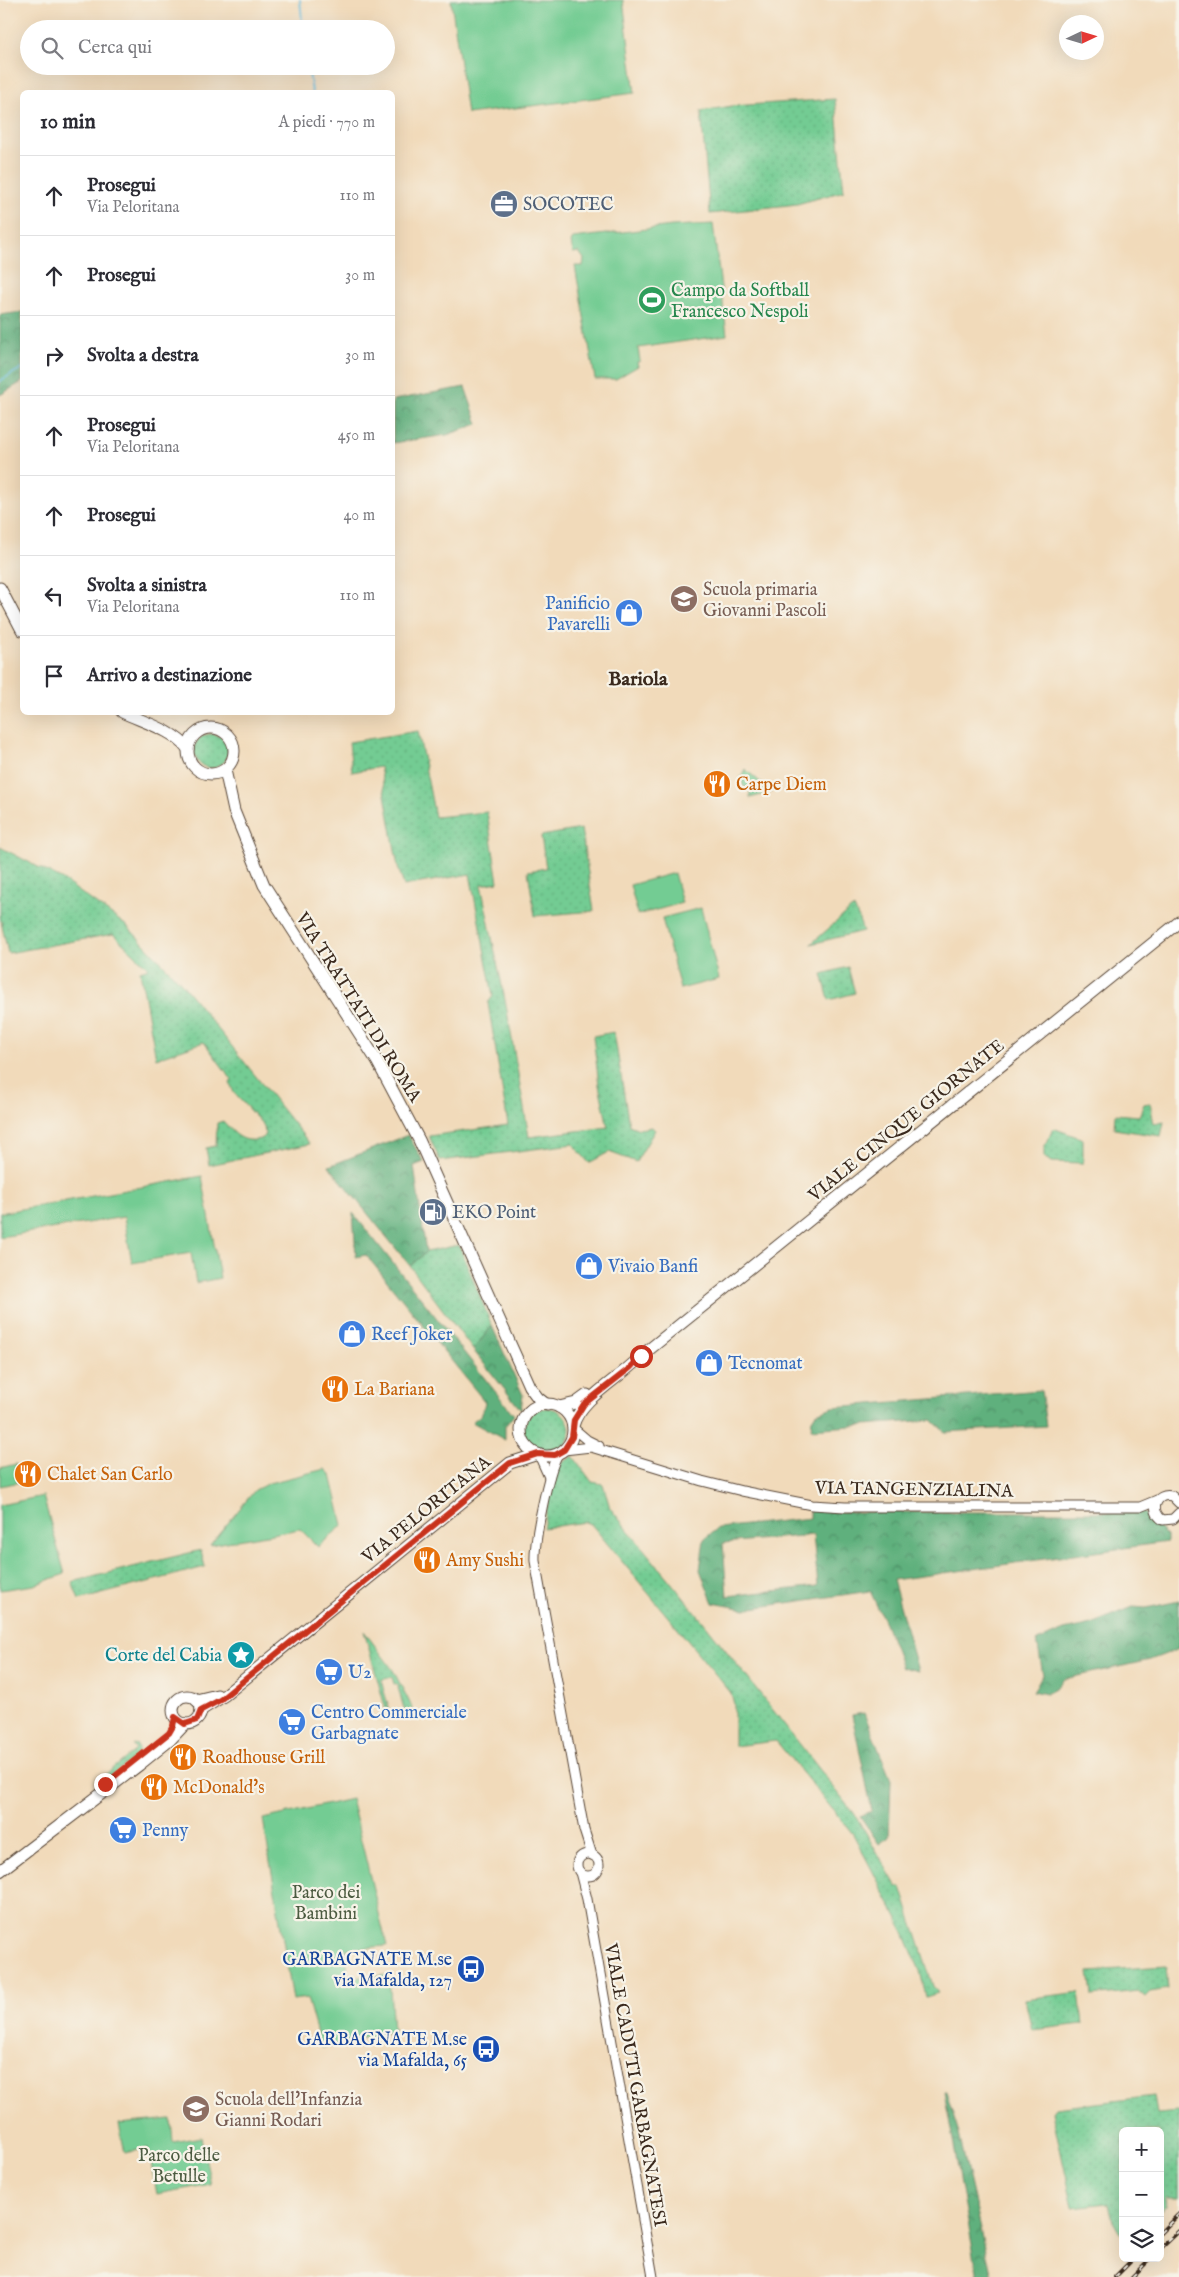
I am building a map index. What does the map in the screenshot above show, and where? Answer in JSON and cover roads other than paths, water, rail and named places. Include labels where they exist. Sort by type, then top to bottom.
[{"type":"main road","points":[[0,588],[20,626]]},
{"type":"main road","points":[[129,715],[178,739],[188,749]]},
{"type":"main road","points":[[162,730],[188,735],[209,728],[216,728],[228,734],[232,740],[234,757],[225,770],[211,774],[199,771],[190,761],[188,749],[191,740],[197,733]]},
{"type":"main road","name":"VIA TRATTATI DI ROMA","points":[[225,770],[234,811]]},
{"type":"main road","name":"VIA TRATTATI DI ROMA","points":[[211,774],[222,787],[234,811],[264,885],[377,1061],[419,1140],[529,1386],[538,1398],[547,1405]]},
{"type":"main road","name":"VIALE CINQUE GIORNATE","points":[[641,1356],[1179,922]]},
{"type":"main road","points":[[641,1356],[630,1368],[584,1404],[576,1416],[572,1437],[561,1452],[550,1456],[538,1454],[526,1445],[522,1434],[524,1419],[531,1411],[547,1405],[559,1407],[576,1403],[626,1364],[641,1356]]},
{"type":"main road","name":"VIA TRATTATI DI ROMA","points":[[529,1386],[531,1411]]},
{"type":"main road","points":[[559,1407],[568,1415],[573,1427]]},
{"type":"main road","name":"VIA PELORITANA","points":[[199,1705],[220,1700],[510,1463],[519,1448],[522,1434]]},
{"type":"main road","name":"VIA PELORITANA","points":[[510,1463],[538,1454]]},
{"type":"main road","points":[[0,1871],[170,1740],[185,1724],[197,1720],[199,1705],[188,1696],[177,1700],[173,1708],[175,1717],[173,1726],[169,1733],[86,1800],[83,1807]]},
{"type":"main road","points":[[175,1717],[185,1724]]},
{"type":"street","name":"VIA TANGENZIALINA","points":[[573,1427],[595,1444],[632,1459]]},
{"type":"street","name":"VIA TANGENZIALINA","points":[[561,1452],[591,1447],[702,1481],[812,1504],[873,1508],[1140,1507],[1168,1495],[1176,1498],[1179,1503]]},
{"type":"street","points":[[561,1452],[549,1478],[536,1541],[535,1561],[584,1830],[592,1855],[599,1864],[594,1874],[585,1875],[580,1872],[578,1865],[584,1830]]},
{"type":"street","points":[[538,1454],[549,1478]]},
{"type":"street","points":[[1156,1514],[1157,1500]]},
{"type":"street","name":"VIA TANGENZIALINA","points":[[1140,1507],[1168,1520],[1179,1514]]},
{"type":"street","points":[[580,1858],[586,1854],[592,1855]]},
{"type":"street","name":"VIALE CADUTI GARBAGNATESI","points":[[580,1872],[587,1899],[653,2277]]},
{"type":"street","name":"VIALE CADUTI GARBAGNATESI","points":[[587,1899],[589,1883],[594,1874]]},
{"type":"waterway","points":[[300,0],[302,20]]},
{"type":"waterway","points":[[309,75],[312,90]]},
{"type":"waterway","points":[[0,381],[20,369]]},
{"type":"railway","points":[[1164,2229],[1179,2214]]},
{"type":"railway","points":[[1164,2245],[1179,2231]]},
{"type":"railway","points":[[1115,2277],[1130,2262]]},
{"type":"railway","points":[[1132,2277],[1147,2262]]},
{"type":"place","name":"SOCOTEC","points":[[504,204]]},
{"type":"place","name":"Campo da Softball Francesco Nespoli","points":[[652,300]]},
{"type":"place","name":"Scuola primaria Giovanni Pascoli","points":[[684,599]]},
{"type":"place","name":"Panificio Pavarelli","points":[[629,613]]},
{"type":"place","name":"Carpe Diem","points":[[717,784]]},
{"type":"place","name":"EKO Point","points":[[433,1212]]},
{"type":"place","name":"Vivaio Banfi","points":[[589,1266]]},
{"type":"place","name":"Reef Joker","points":[[352,1334]]},
{"type":"place","name":"Tecnomat","points":[[709,1363]]},
{"type":"place","name":"La Bariana","points":[[335,1389]]},
{"type":"place","name":"Chalet San Carlo","points":[[28,1474]]},
{"type":"place","name":"Amy Sushi","points":[[427,1560]]},
{"type":"place","name":"Corte del Cabia","points":[[241,1655]]},
{"type":"place","name":"U2","points":[[329,1672]]},
{"type":"place","name":"Centro Commerciale Garbagnate","points":[[292,1722]]},
{"type":"place","name":"Roadhouse Grill","points":[[183,1757]]},
{"type":"place","name":"McDonald's","points":[[154,1787]]},
{"type":"place","name":"Penny","points":[[123,1830]]},
{"type":"place","name":"GARBAGNATE M.se via Mafalda, 127","points":[[471,1969]]},
{"type":"place","name":"GARBAGNATE M.se via Mafalda, 65","points":[[486,2049]]},
{"type":"place","name":"Scuola dell'Infanzia Gianni Rodari","points":[[196,2109]]},
{"type":"district","name":"Bariola","points":[[638,678]]},
{"type":"park label","name":"Parco dei Bambini","points":[[326,1902]]},
{"type":"park label","name":"Parco delle Betulle","points":[[179,2165]]}]
